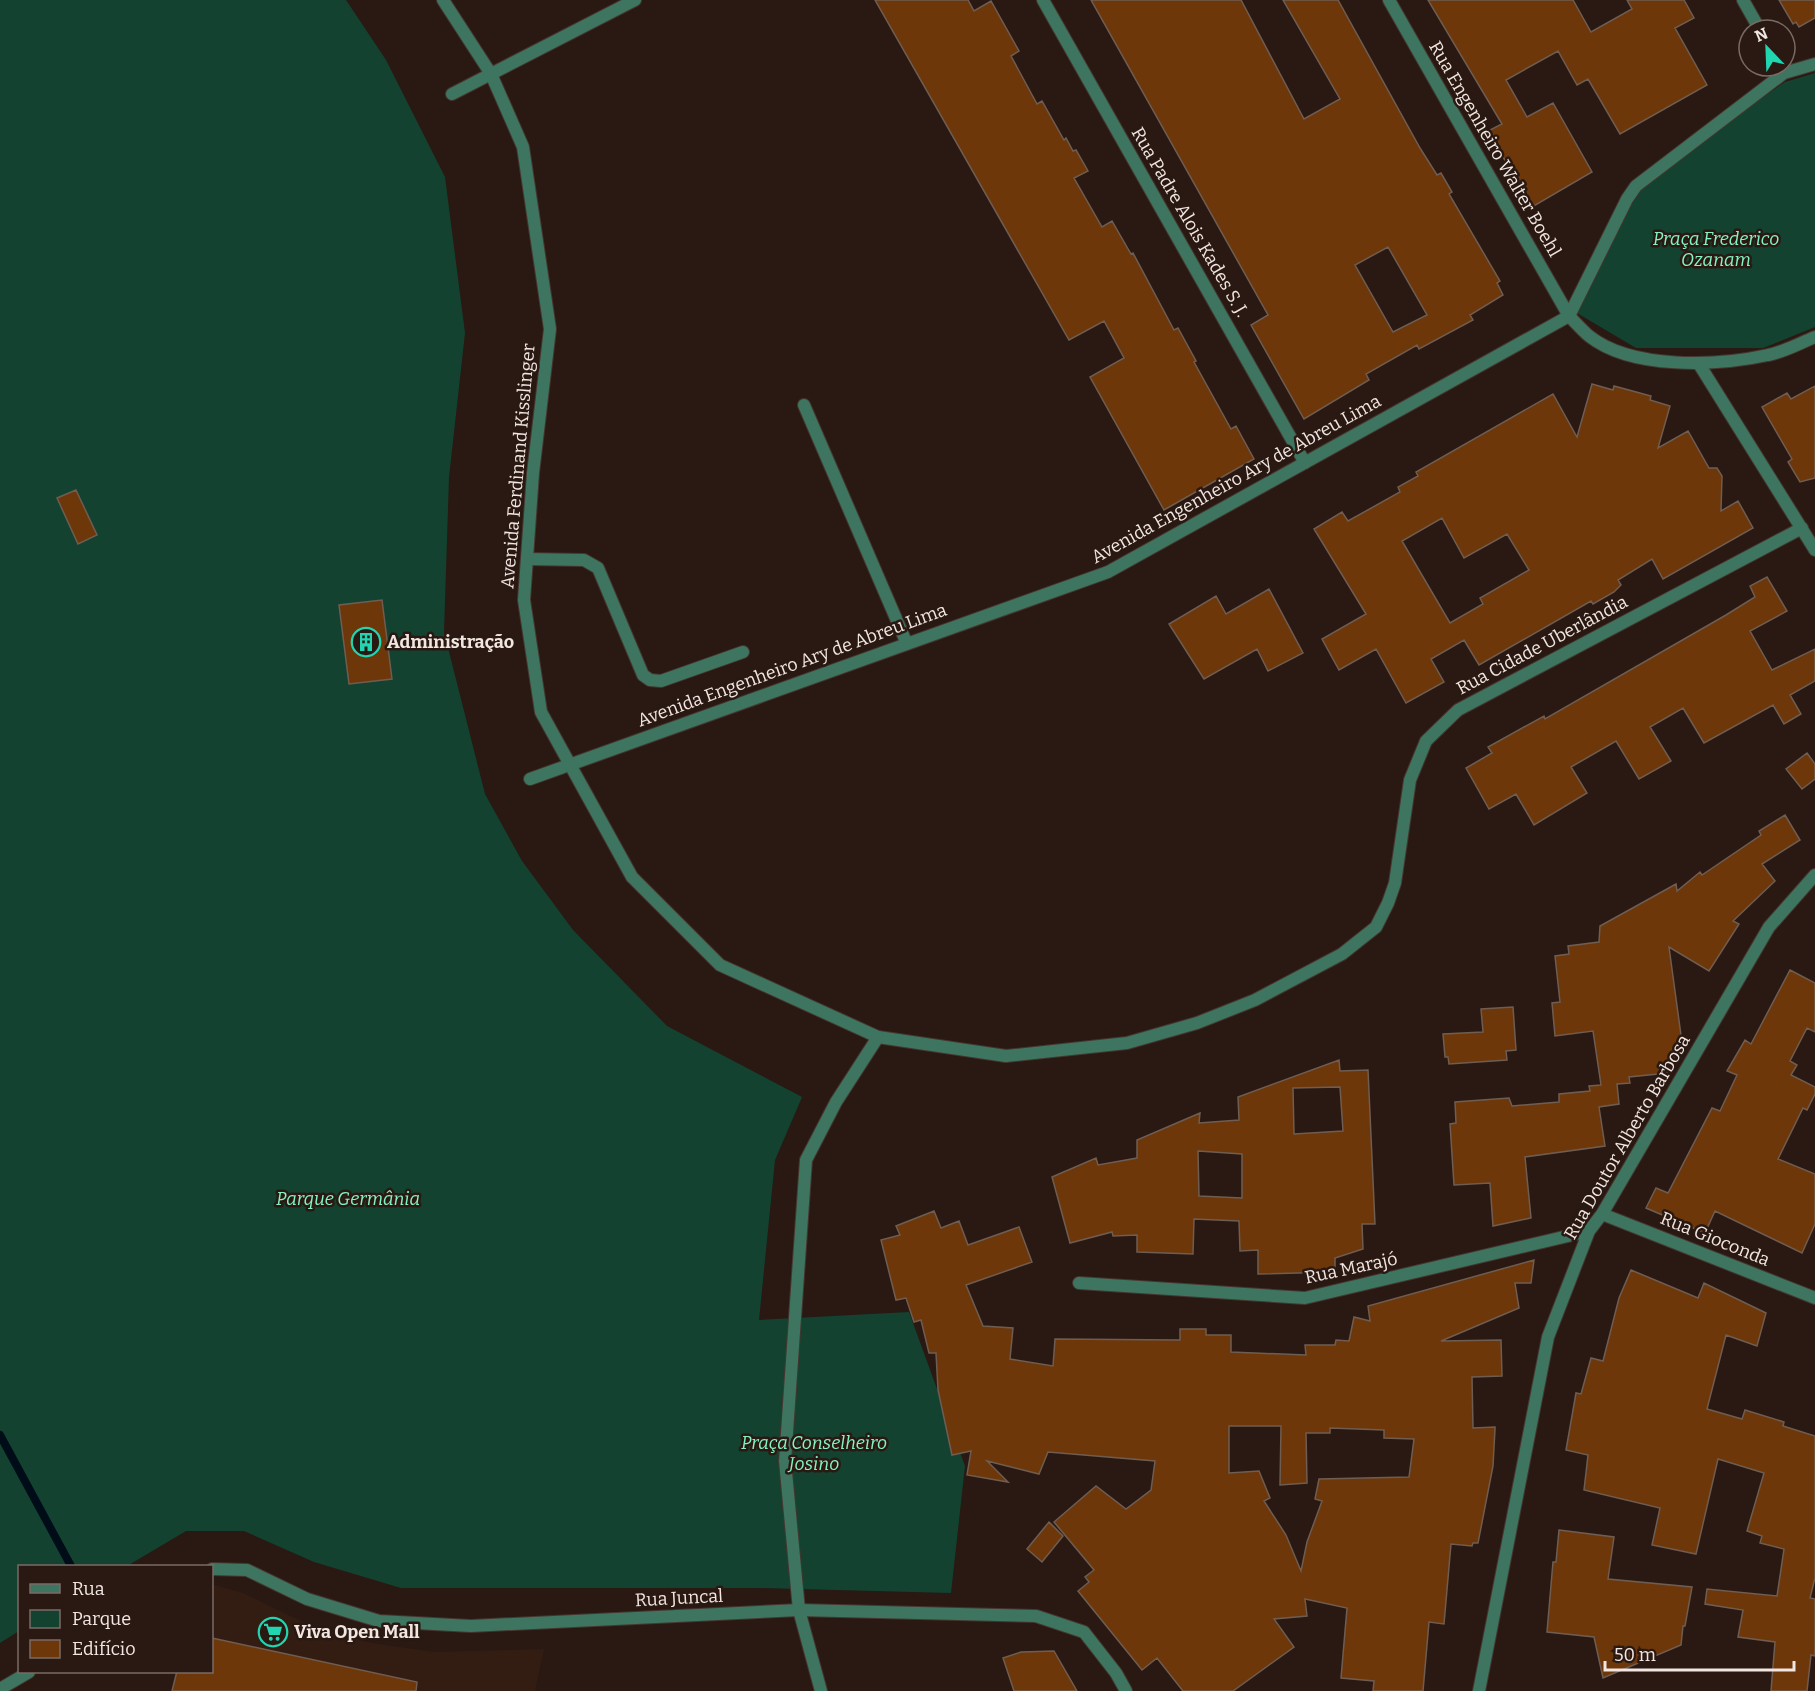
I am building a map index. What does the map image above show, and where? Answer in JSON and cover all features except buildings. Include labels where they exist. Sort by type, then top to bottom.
[{"type":"street","name":"Avenida Ferdinand Kisslinger","points":[[443,0],[491,74],[523,147],[550,329],[533,473],[524,600],[541,712],[632,877],[720,965],[878,1037],[1006,1056],[1126,1043],[1207,1019],[1255,1000],[1305,974]]},
{"type":"street","points":[[452,94],[635,0]]},
{"type":"street","name":"Rua Padre Alois Kades S. J.","points":[[1043,0],[1305,463]]},
{"type":"street","name":"Rua Engenheiro Walter Boehl","points":[[1389,0],[1569,316]]},
{"type":"street","points":[[1743,0],[1753,18]]},
{"type":"street","points":[[1797,67],[1815,64]]},
{"type":"street","points":[[1772,78],[1636,186],[1626,199],[1569,316],[1590,337],[1612,348],[1642,358],[1699,364],[1769,355],[1815,337]]},
{"type":"street","name":"Avenida Engenheiro Ary de Abreu Lima","points":[[530,779],[1107,572],[1569,316]]},
{"type":"street","points":[[1699,364],[1815,550]]},
{"type":"street","points":[[804,405],[907,644]]},
{"type":"street","name":"Rua Cidade Uberlândia","points":[[1305,974],[1342,954],[1376,927],[1395,883],[1410,780],[1426,741],[1458,710],[1802,528]]},
{"type":"street","points":[[526,559],[584,560],[598,568],[643,675],[650,680],[661,681],[743,652]]},
{"type":"street","name":"Rua Doutor Alberto Barbosa","points":[[1479,1691],[1548,1337],[1589,1231],[1602,1214],[1769,927],[1815,875]]},
{"type":"street","points":[[821,1691],[799,1610],[785,1461],[806,1160],[836,1102],[878,1037]]},
{"type":"street","name":"Rua Gioconda","points":[[1602,1214],[1815,1298]]},
{"type":"street","name":"Rua Marajó","points":[[1079,1282],[1305,1298],[1589,1231]]},
{"type":"street","name":"Rua Juncal","points":[[213,1569],[247,1570],[307,1599],[379,1621],[471,1626],[799,1610],[1036,1616],[1084,1632],[1116,1673],[1126,1691]]},
{"type":"street","points":[[0,1689],[26,1673]]},
{"type":"shaded area","name":"Viva Open Mall","points":[[213,1584],[243,1593],[303,1622],[366,1642],[433,1652],[544,1649],[535,1691],[172,1691],[177,1673],[213,1673]]},
{"type":"green space","name":"Parque Germânia","points":[[0,0],[346,0],[386,60],[445,177],[465,333],[449,477],[444,632],[485,794],[522,861],[573,930],[667,1026],[802,1097],[775,1160],[759,1320],[909,1312],[965,1466],[951,1593],[759,1588],[401,1588],[314,1562],[244,1531],[186,1531],[129,1565],[18,1565],[18,1632],[0,1643]]},
{"type":"green space","name":"Praça Frederico Ozanam","points":[[1815,73],[1815,327],[1763,348],[1636,348],[1577,313],[1637,183],[1785,82]]},
{"type":"waterway","points":[[0,1435],[70,1565]]},
{"type":"place","name":"Administração","points":[[366,642]]},
{"type":"place","name":"Viva Open Mall","points":[[273,1632]]},
{"type":"park label","name":"Praça Conselheiro Josino","points":[[814,1453]]}]
